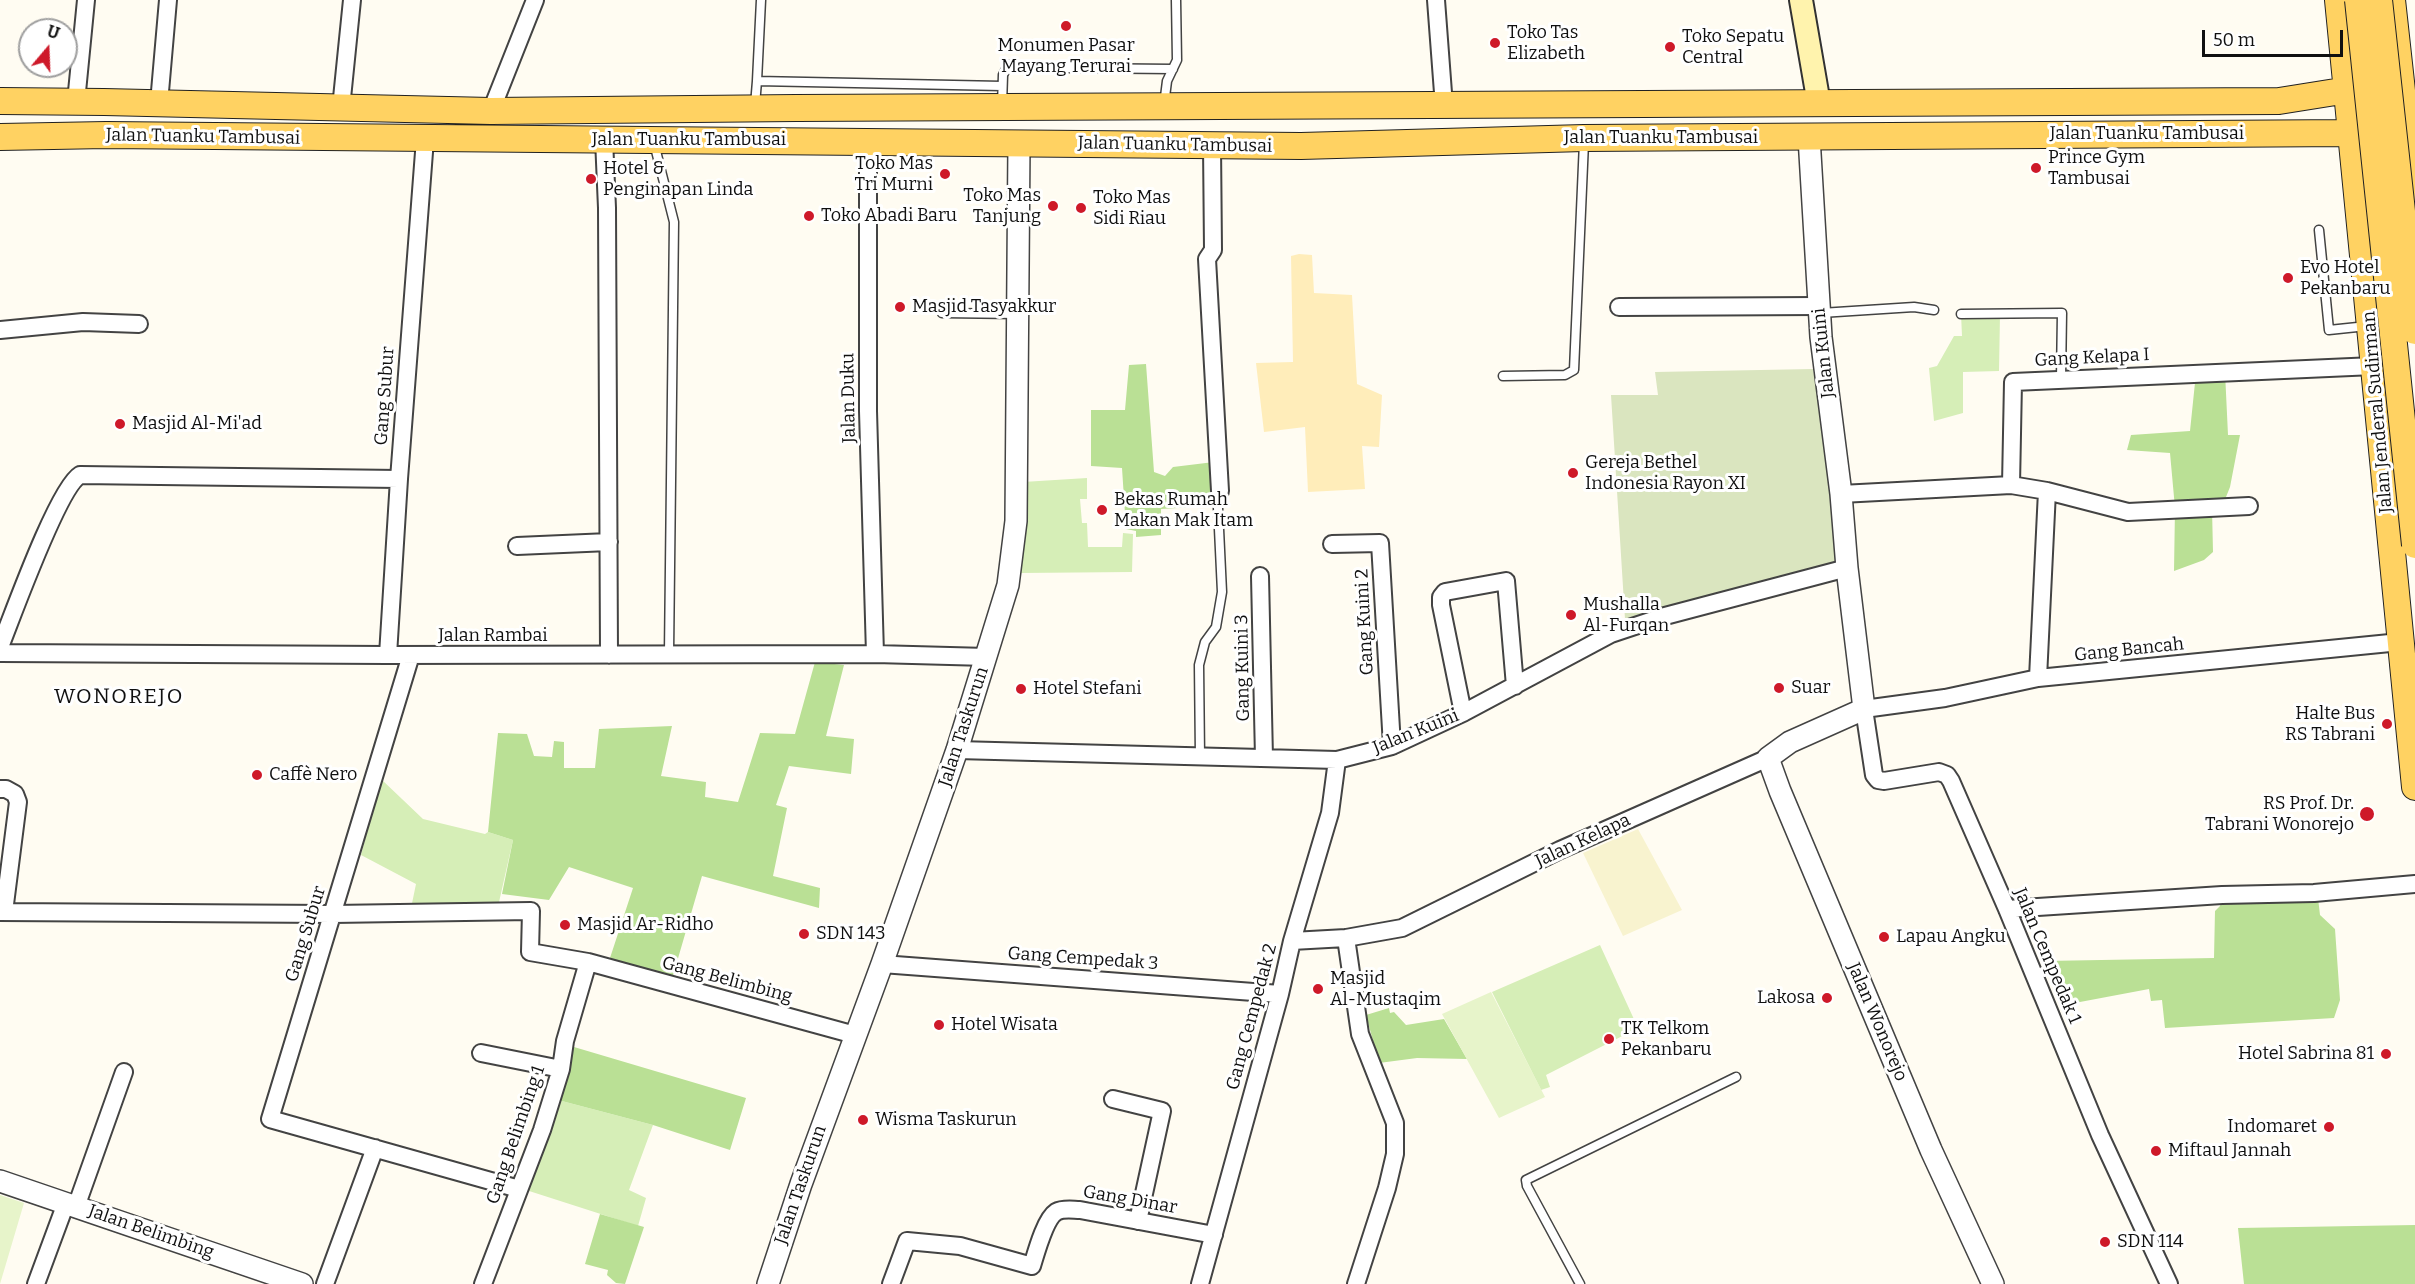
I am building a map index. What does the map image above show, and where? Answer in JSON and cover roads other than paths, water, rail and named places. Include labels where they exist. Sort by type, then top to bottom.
[{"type":"main road","points":[[1802,0],[1819,104]]},
{"type":"main road","name":"Jalan Jenderal Sudirman","points":[[2338,0],[2415,787]]},
{"type":"main road","points":[[2358,0],[2415,545]]},
{"type":"main road","points":[[2379,0],[2415,331]]},
{"type":"main road","points":[[2392,0],[2415,208]]},
{"type":"main road","name":"Jalan Tuanku Tambusai","points":[[0,101],[491,111],[754,108],[834,95],[1002,97],[1164,107],[2279,101],[2348,90]]},
{"type":"main road","points":[[2348,90],[2407,133]]},
{"type":"main road","points":[[2350,133],[2402,93]]},
{"type":"main road","points":[[104,102],[106,135]]},
{"type":"main road","name":"Jalan Tuanku Tambusai","points":[[0,137],[106,135],[1301,146],[1584,138],[2350,133]]},
{"type":"main road","points":[[2390,531],[2399,507],[2384,332],[2391,322],[2397,319],[2410,320],[2415,324]]},
{"type":"street","points":[[76,102],[86,0]]},
{"type":"street","points":[[159,103],[168,0]]},
{"type":"street","points":[[341,108],[352,0]]},
{"type":"street","points":[[491,111],[535,0]]},
{"type":"street","points":[[1436,0],[1444,106]]},
{"type":"street","name":"Jalan Kuini","points":[[1809,137],[1819,309],[1864,709]]},
{"type":"street","name":"Gang Subur","points":[[388,655],[425,139]]},
{"type":"street","points":[[604,139],[607,220],[609,655]]},
{"type":"street","name":"Jalan Duku","points":[[868,142],[868,411],[874,654]]},
{"type":"street","name":"Jalan Taskurun","points":[[768,1284],[801,1184],[957,750],[1008,585],[1016,521],[1019,143]]},
{"type":"street","points":[[1212,145],[1213,250],[1207,259],[1220,491]]},
{"type":"street","points":[[1619,307],[1819,309]]},
{"type":"street","points":[[0,330],[82,322],[139,324]]},
{"type":"street","name":"Gang Kelapa I","points":[[2011,485],[2013,382],[2061,378],[2374,366]]},
{"type":"street","points":[[0,647],[55,514],[73,479],[80,475],[399,479]]},
{"type":"street","points":[[1841,494],[2011,485],[2047,491],[2128,512],[2249,506]]},
{"type":"street","points":[[2038,678],[2047,491]]},
{"type":"street","points":[[517,546],[609,542]]},
{"type":"street","name":"Gang Kuini 2","points":[[1332,544],[1380,543],[1392,746]]},
{"type":"street","name":"Jalan Kuini","points":[[957,750],[1337,760],[1392,746],[1515,687],[1611,634],[1665,616],[1847,568]]},
{"type":"street","name":"Gang Kuini 3","points":[[1260,576],[1264,758]]},
{"type":"street","points":[[1463,713],[1441,605],[1441,597],[1445,592],[1506,581],[1515,687]]},
{"type":"street","name":"Gang Bancah","points":[[1864,709],[1945,699],[2038,678],[2400,642]]},
{"type":"street","name":"Jalan Rambai","points":[[0,653],[609,655],[669,653],[987,657]]},
{"type":"street","name":"Gang Subur","points":[[375,1148],[270,1119],[411,655]]},
{"type":"street","name":"Jalan Kelapa","points":[[1292,941],[1346,938],[1402,927],[1560,850],[1768,758],[1790,742],[1864,709]]},
{"type":"street","name":"Jalan Cempedak 1","points":[[1864,709],[1874,775],[1878,780],[1884,781],[1939,771],[1947,775],[2007,909],[2100,1135],[2169,1284]]},
{"type":"street","name":"Jalan Wonorejo","points":[[1768,758],[1780,792],[1931,1150],[1993,1284]]},
{"type":"street","name":"Gang Cempedak 2","points":[[1200,1284],[1280,994],[1292,941],[1330,813],[1337,760]]},
{"type":"street","points":[[0,789],[6,789],[15,794],[18,802],[2,912],[333,914]]},
{"type":"street","points":[[2007,909],[2201,897],[2314,893],[2415,884]]},
{"type":"street","name":"Gang Belimbing","points":[[333,914],[531,910],[530,952],[588,962],[855,1035]]},
{"type":"street","points":[[1346,938],[1360,1034],[1395,1123],[1395,1154],[1388,1188],[1356,1284]]},
{"type":"street","name":"Gang Belimbing 1","points":[[483,1284],[542,1130],[561,1069],[565,1041],[588,962]]},
{"type":"street","name":"Gang Cempedak 3","points":[[882,963],[1280,994]]},
{"type":"street","points":[[481,1053],[561,1069]]},
{"type":"street","points":[[36,1284],[71,1205],[124,1072]]},
{"type":"street","points":[[1113,1099],[1162,1111],[1138,1221]]},
{"type":"street","points":[[325,1284],[375,1148],[519,1189]]},
{"type":"street","name":"Jalan Belimbing","points":[[0,1181],[302,1284]]},
{"type":"street","name":"Gang Dinar","points":[[891,1284],[907,1241],[960,1246],[1032,1266],[1048,1222],[1055,1213],[1062,1210],[1080,1210],[1214,1235]]},
{"type":"lane","points":[[754,108],[761,0]]},
{"type":"lane","points":[[1164,107],[1167,81],[1177,60],[1176,0]]},
{"type":"lane","points":[[1002,97],[1003,75],[1008,65],[1173,69]]},
{"type":"lane","points":[[757,81],[834,95]]},
{"type":"lane","points":[[1503,375],[1565,375],[1574,370],[1584,138]]},
{"type":"lane","points":[[653,140],[674,222],[669,653]]},
{"type":"lane","points":[[2319,230],[2329,330],[2370,326]]},
{"type":"lane","points":[[1819,309],[1914,307],[1934,310]]},
{"type":"lane","points":[[942,313],[1018,314]]},
{"type":"lane","points":[[1961,314],[2062,314],[2061,378]]},
{"type":"lane","points":[[1200,757],[1199,665],[1205,642],[1216,627],[1222,592],[1218,508]]},
{"type":"lane","points":[[1580,1284],[1527,1186],[1526,1180],[1736,1077]]},
{"type":"place","name":"Monumen Pasar Mayang Terurai","points":[[1066,26]]},
{"type":"place","name":"Toko Tas Elizabeth","points":[[1495,43]]},
{"type":"place","name":"Toko Sepatu Central","points":[[1670,47]]},
{"type":"place","name":"Prince Gym Tambusai","points":[[2036,168]]},
{"type":"place","name":"Toko Mas Tri Murni","points":[[945,174]]},
{"type":"place","name":"Hotel & Penginapan Linda","points":[[591,179]]},
{"type":"place","name":"Toko Mas Tanjung","points":[[1053,206]]},
{"type":"place","name":"Toko Mas Sidi Riau","points":[[1081,208]]},
{"type":"place","name":"Toko Abadi Baru","points":[[809,216]]},
{"type":"place","name":"Evo Hotel Pekanbaru","points":[[2288,278]]},
{"type":"place","name":"Masjid Tasyakkur","points":[[900,307]]},
{"type":"place","name":"Masjid Al-Mi'ad","points":[[120,424]]},
{"type":"place","name":"Gereja Bethel Indonesia Rayon XI","points":[[1573,473]]},
{"type":"place","name":"Bekas Rumah Makan Mak Itam","points":[[1102,510]]},
{"type":"place","name":"Mushalla Al-Furqan","points":[[1571,615]]},
{"type":"place","name":"Suar","points":[[1779,688]]},
{"type":"place","name":"Hotel Stefani","points":[[1021,689]]},
{"type":"place","name":"Halte Bus RS Tabrani","points":[[2387,724]]},
{"type":"place","name":"Caffè Nero","points":[[257,775]]},
{"type":"place","name":"RS Prof. Dr. Tabrani Wonorejo","points":[[2367,814]]},
{"type":"place","name":"Masjid Ar-Ridho","points":[[565,925]]},
{"type":"place","name":"SDN 143","points":[[804,934]]},
{"type":"place","name":"Lapau Angku","points":[[1884,937]]},
{"type":"place","name":"Masjid Al-Mustaqim","points":[[1318,989]]},
{"type":"place","name":"Lakosa","points":[[1827,998]]},
{"type":"place","name":"Hotel Wisata","points":[[939,1025]]},
{"type":"place","name":"TK Telkom Pekanbaru","points":[[1609,1039]]},
{"type":"place","name":"Hotel Sabrina 81","points":[[2386,1054]]},
{"type":"place","name":"Wisma Taskurun","points":[[863,1120]]},
{"type":"place","name":"Indomaret","points":[[2329,1127]]},
{"type":"place","name":"Miftaul Jannah","points":[[2156,1151]]},
{"type":"place","name":"SDN 114","points":[[2105,1242]]},
{"type":"district","name":"WONOREJO","points":[[119,697]]}]
